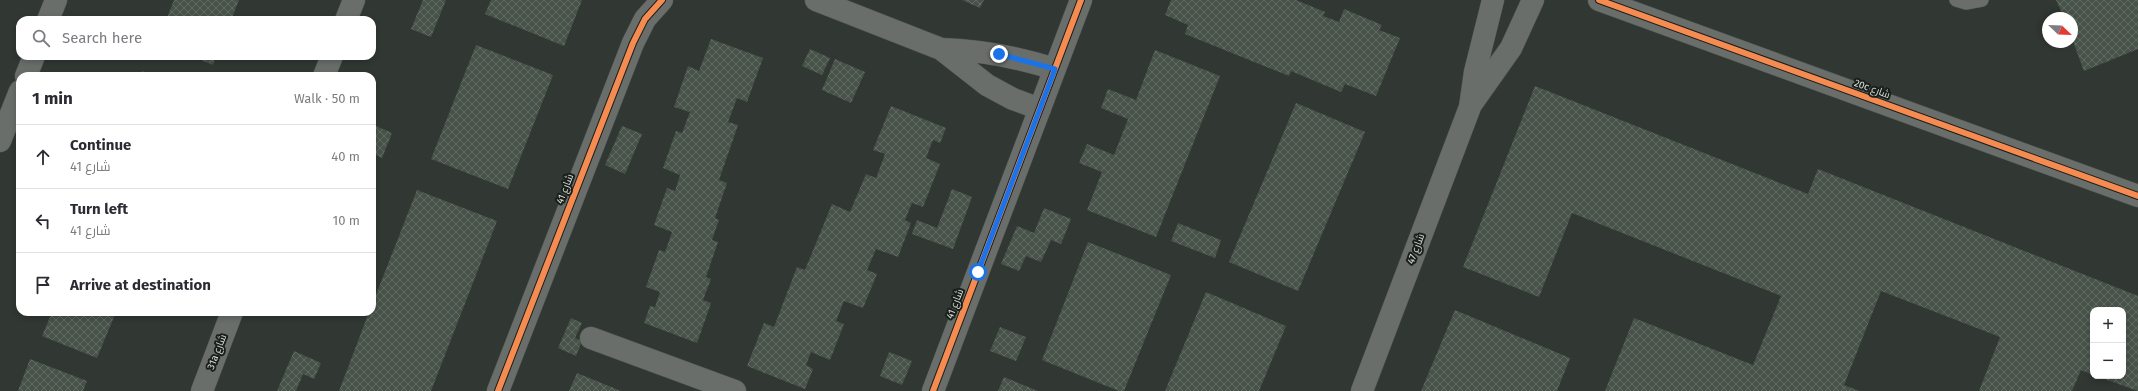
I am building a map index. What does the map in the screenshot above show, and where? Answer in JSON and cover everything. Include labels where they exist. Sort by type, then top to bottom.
[{"type":"street","points":[[50,16],[56,0]]},
{"type":"street","points":[[348,16],[354,0]]},
{"type":"street","name":"شارع 41","points":[[498,391],[633,43],[645,19],[662,0]]},
{"type":"street","points":[[816,0],[941,49],[987,85],[1013,99],[1040,109]]},
{"type":"street","name":"شارع 41","points":[[933,391],[1082,0]]},
{"type":"street","name":"شارع 47","points":[[1470,107],[1474,72],[1492,0]]},
{"type":"street","name":"شارع 47","points":[[1362,391],[1470,107],[1511,48],[1533,0]]},
{"type":"street","name":"20c شارع","points":[[1599,0],[2138,196]]},
{"type":"street","points":[[941,49],[970,50],[999,54],[1055,69]]},
{"type":"street","points":[[28,72],[32,60]]},
{"type":"street","points":[[326,72],[330,60]]},
{"type":"street","points":[[0,142],[16,101]]},
{"type":"street","name":"31a شارع","points":[[202,391],[230,316]]},
{"type":"street","points":[[591,338],[735,391]]},
{"type":"lane","points":[[1956,0],[1966,3],[1982,0]]},
{"type":"building","points":[[174,0],[239,0],[233,16],[168,16]]},
{"type":"building","points":[[423,0],[446,0],[431,37],[411,29]]},
{"type":"building","points":[[491,0],[582,0],[564,46],[485,14]]},
{"type":"building","points":[[962,0],[984,0],[980,8]]},
{"type":"building","points":[[1171,0],[1296,0],[1325,12],[1323,16],[1339,22],[1344,9],[1382,25],[1379,30],[1400,38],[1376,96],[1345,84],[1341,92],[1291,71],[1289,76],[1185,34],[1188,25],[1165,15]]},
{"type":"building","points":[[2056,0],[2138,0],[2138,49],[2084,71],[2075,48],[2078,48],[2078,12],[2061,12]]},
{"type":"building","points":[[711,39],[763,58],[747,102],[737,98],[728,122],[738,125],[719,180],[727,183],[715,218],[719,220],[712,240],[718,242],[706,277],[711,279],[703,300],[711,303],[697,343],[644,323],[650,306],[655,307],[660,292],[646,287],[659,250],[665,252],[672,232],[654,225],[667,188],[675,191],[680,175],[663,168],[676,131],[682,133],[690,112],[674,107],[688,66],[699,71]]},
{"type":"building","points":[[476,45],[553,75],[508,189],[431,159]]},
{"type":"building","points":[[810,49],[830,58],[822,75],[802,66]]},
{"type":"building","points":[[1155,50],[1220,76],[1156,237],[1087,210],[1102,172],[1079,163],[1087,144],[1114,155],[1128,119],[1101,108],[1108,89],[1136,100]]},
{"type":"building","points":[[835,59],[865,72],[851,103],[822,90]]},
{"type":"building","points":[[201,60],[215,60],[213,65]]},
{"type":"building","points":[[1535,86],[1808,194],[1818,169],[2138,296],[2138,391],[2104,379],[2126,379],[2126,307],[2090,307],[2090,374],[2081,370],[2072,391],[1979,391],[2000,337],[1881,291],[1844,385],[1859,391],[1605,391],[1634,318],[1753,365],[1781,296],[1572,213],[1539,297],[1463,267]]},
{"type":"building","points":[[1296,103],[1365,132],[1298,291],[1229,262]]},
{"type":"building","points":[[891,106],[946,128],[940,143],[933,140],[926,158],[940,164],[923,207],[912,203],[905,220],[911,223],[898,257],[876,249],[867,270],[877,274],[863,308],[844,301],[836,321],[844,324],[830,360],[811,352],[806,365],[813,369],[805,389],[747,366],[764,323],[774,327],[797,267],[805,270],[832,204],[850,212],[866,174],[876,178],[885,154],[873,150]]},
{"type":"building","points":[[376,126],[392,133],[382,158],[376,155]]},
{"type":"building","points":[[622,126],[642,134],[625,174],[605,165]]},
{"type":"building","points":[[952,189],[972,197],[953,249],[912,234],[917,220],[937,228]]},
{"type":"building","points":[[417,190],[497,221],[431,391],[339,391],[367,316],[376,316],[376,295]]},
{"type":"building","points":[[1044,208],[1071,219],[1061,244],[1051,240],[1041,262],[1026,256],[1019,271],[1001,264],[1017,226],[1034,233]]},
{"type":"building","points":[[1178,223],[1221,240],[1215,258],[1171,241]]},
{"type":"building","points":[[1088,242],[1171,275],[1124,391],[1119,391],[1042,360]]},
{"type":"building","points":[[1206,292],[1286,326],[1259,391],[1165,391]]},
{"type":"building","points":[[1455,310],[1570,358],[1557,391],[1421,391]]},
{"type":"building","points":[[50,316],[114,316],[97,358],[42,336]]},
{"type":"building","points":[[571,318],[582,323],[575,338],[582,341],[576,356],[558,348]]},
{"type":"building","points":[[1000,327],[1026,337],[1016,361],[990,351]]},
{"type":"building","points":[[294,351],[321,363],[314,379],[303,374],[296,391],[277,391]]},
{"type":"building","points":[[889,352],[912,361],[902,385],[880,376]]},
{"type":"building","points":[[30,359],[87,381],[83,391],[18,391]]},
{"type":"building","points":[[577,373],[621,391],[569,391]]},
{"type":"building","points":[[1004,377],[1038,391],[998,391]]},
{"type":"cycle path","points":[[498,391],[633,43],[645,19],[662,0]]},
{"type":"cycle path","points":[[933,391],[1081,0]]},
{"type":"cycle path","points":[[1599,0],[2138,196]]},
{"type":"route","points":[[978,272],[1055,69],[1028,60],[999,54]]}]
